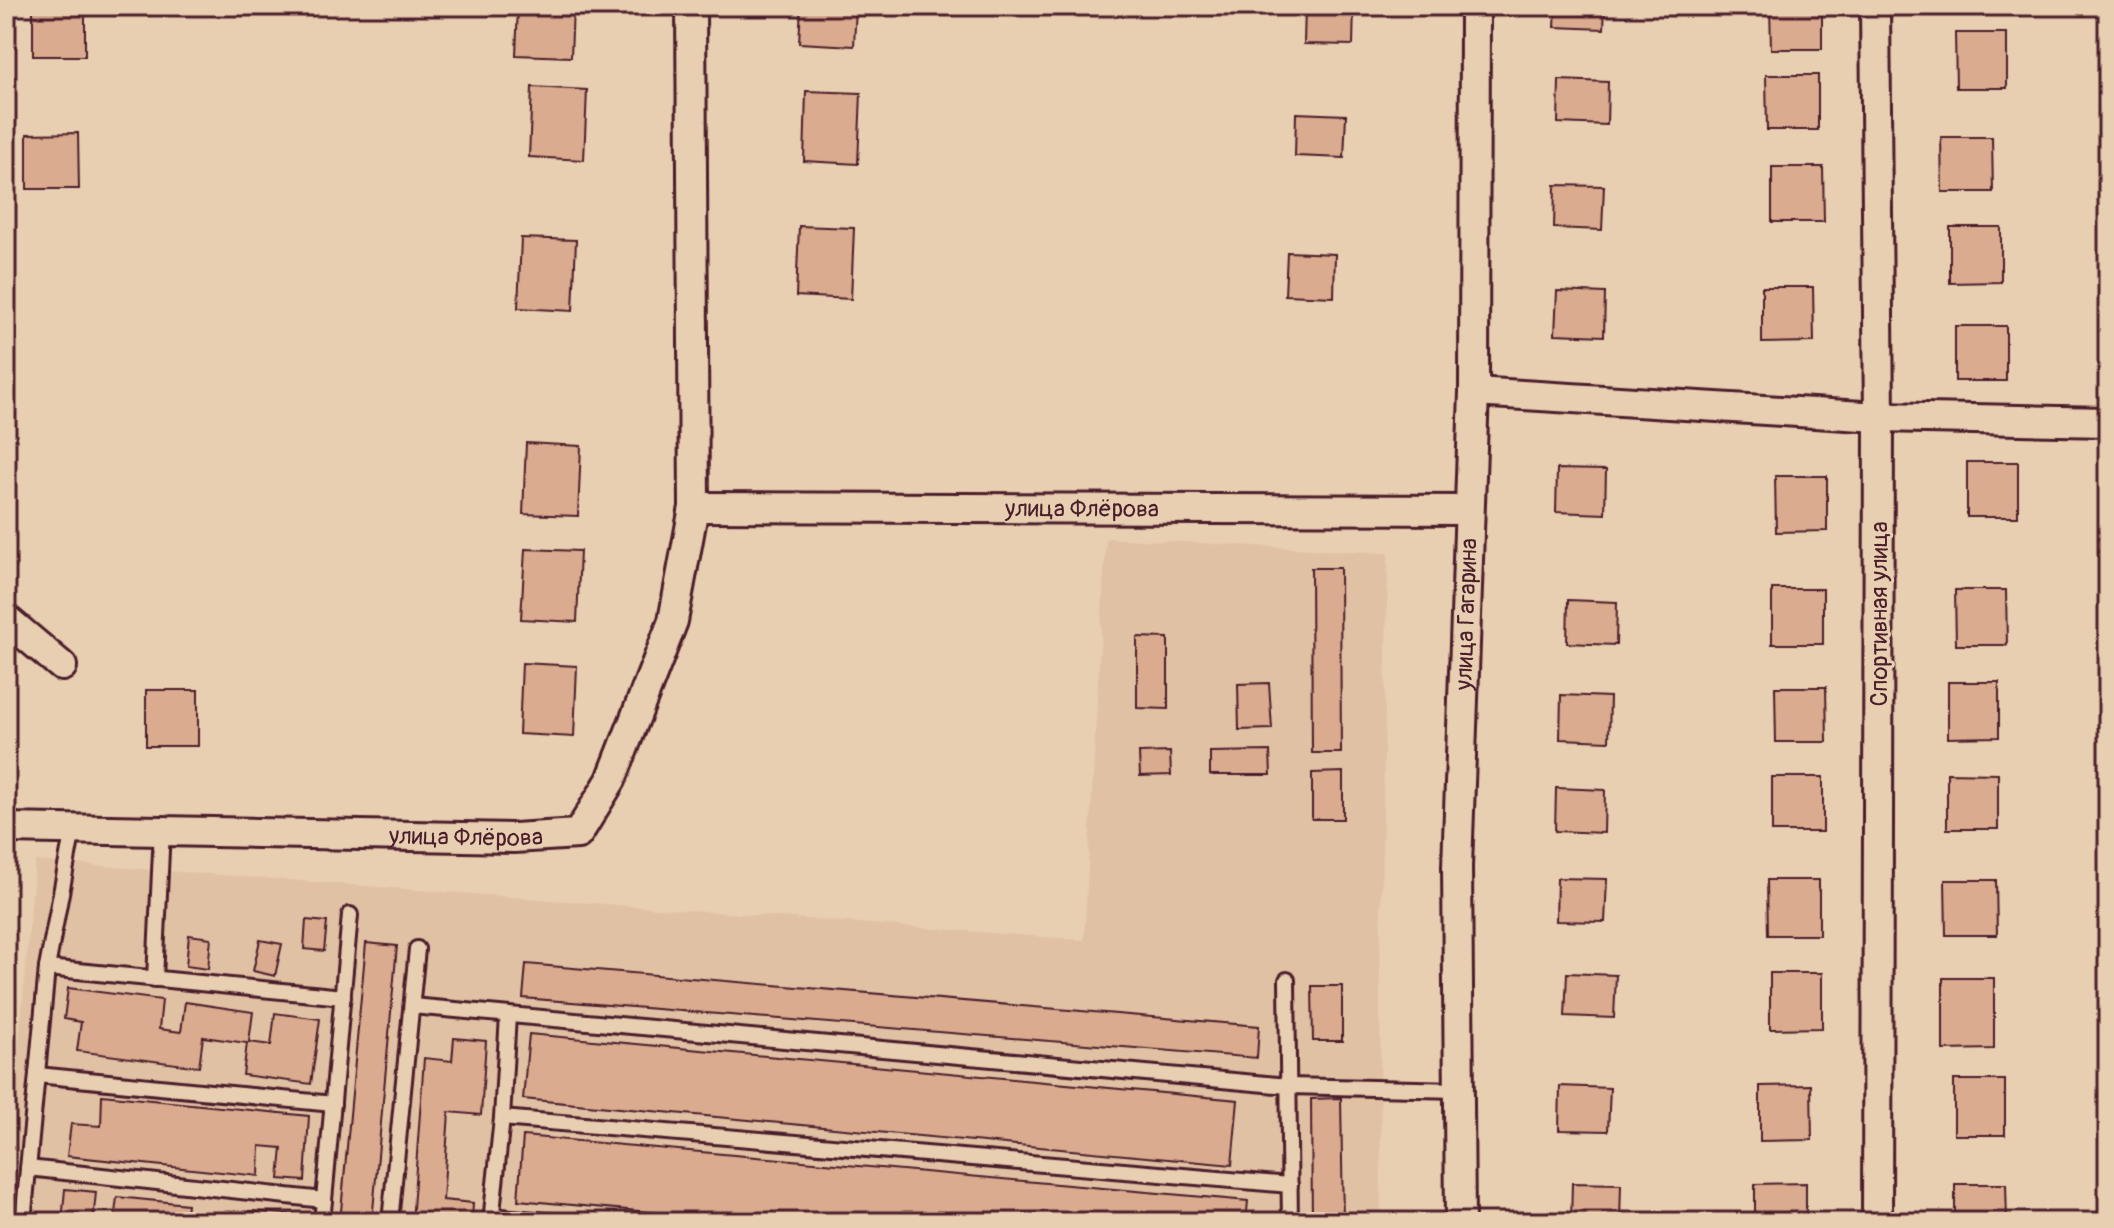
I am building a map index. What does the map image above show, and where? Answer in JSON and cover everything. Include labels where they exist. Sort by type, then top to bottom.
[{"type":"street","name":"улица Флёрова","points":[[6,828],[514,838],[578,834],[611,780],[673,621],[694,507],[691,6]]},
{"type":"street","name":"улица Гагарина","points":[[1460,1222],[1457,867],[1474,392],[1475,6]]},
{"type":"street","name":"Спортивная улица","points":[[1875,6],[1879,417],[1877,1222]]},
{"type":"street","points":[[1474,392],[1879,417],[2108,422]]},
{"type":"street","name":"улица Флёрова","points":[[694,507],[1468,510]]},
{"type":"street","points":[[6,619],[62,666]]},
{"type":"lane","points":[[23,1222],[47,968],[73,829]]},
{"type":"lane","points":[[155,979],[162,829]]},
{"type":"lane","points":[[322,1222],[350,915]]},
{"type":"lane","points":[[390,1222],[417,949]]},
{"type":"lane","points":[[47,968],[343,997]]},
{"type":"lane","points":[[1287,980],[1290,1222]]},
{"type":"lane","points":[[412,1006],[1288,1086],[1459,1090]]},
{"type":"lane","points":[[508,1015],[502,1118],[491,1219],[557,1222]]},
{"type":"lane","points":[[37,1075],[333,1104]]},
{"type":"lane","points":[[502,1118],[1290,1185]]},
{"type":"lane","points":[[28,1168],[324,1200]]},
{"type":"shaded area","points":[[1106,538],[1388,553],[1380,964],[1381,1222],[6,1222],[6,1186],[35,861],[1084,940]]},
{"type":"building","points":[[33,6],[85,6],[85,56],[33,56]]},
{"type":"building","points":[[518,6],[573,6],[571,57],[516,55]]},
{"type":"building","points":[[801,6],[856,6],[854,46],[799,43]]},
{"type":"building","points":[[1305,6],[1354,6],[1353,45],[1304,44]]},
{"type":"building","points":[[1556,6],[1605,6],[1604,29],[1555,27]]},
{"type":"building","points":[[1770,6],[1822,6],[1822,49],[1771,49]]},
{"type":"building","points":[[1955,33],[2007,33],[2007,88],[1956,88]]},
{"type":"building","points":[[1766,75],[1818,75],[1818,130],[1767,130]]},
{"type":"building","points":[[1559,80],[1608,82],[1607,125],[1558,123]]},
{"type":"building","points":[[532,87],[587,90],[584,160],[529,157]]},
{"type":"building","points":[[806,91],[861,93],[858,164],[804,161]]},
{"type":"building","points":[[1296,113],[1346,115],[1344,158],[1295,156]]},
{"type":"building","points":[[78,133],[79,189],[27,189],[27,134]]},
{"type":"building","points":[[1941,137],[1992,137],[1993,192],[1942,192]]},
{"type":"building","points":[[1772,167],[1823,167],[1824,222],[1772,222]]},
{"type":"building","points":[[1555,185],[1604,186],[1602,230],[1554,228]]},
{"type":"building","points":[[799,226],[854,228],[851,299],[796,296]]},
{"type":"building","points":[[1950,227],[2001,227],[2001,282],[1950,283]]},
{"type":"building","points":[[521,238],[576,240],[573,311],[518,308]]},
{"type":"building","points":[[1287,252],[1335,254],[1334,297],[1285,295]]},
{"type":"building","points":[[1762,287],[1813,287],[1814,342],[1762,343]]},
{"type":"building","points":[[1557,291],[1605,293],[1604,336],[1555,334]]},
{"type":"building","points":[[1955,326],[2006,326],[2006,381],[1955,381]]},
{"type":"building","points":[[526,443],[581,446],[578,516],[523,514]]},
{"type":"building","points":[[1967,462],[2018,462],[2018,517],[1967,517]]},
{"type":"building","points":[[1557,469],[1606,470],[1605,514],[1556,512]]},
{"type":"building","points":[[1775,476],[1827,476],[1827,531],[1776,532]]},
{"type":"building","points":[[525,549],[580,551],[577,622],[521,619]]},
{"type":"building","points":[[1311,568],[1340,568],[1341,753],[1312,753]]},
{"type":"building","points":[[1772,589],[1823,589],[1823,644],[1772,644]]},
{"type":"building","points":[[1955,590],[2006,590],[2007,645],[1956,645]]},
{"type":"building","points":[[1568,600],[1617,602],[1616,645],[1567,643]]},
{"type":"building","points":[[1137,637],[1168,638],[1168,709],[1137,708]]},
{"type":"building","points":[[522,663],[577,666],[574,737],[519,734]]},
{"type":"building","points":[[1948,682],[1999,682],[1999,737],[1948,738]]},
{"type":"building","points":[[1269,683],[1272,729],[1239,730],[1238,684]]},
{"type":"building","points":[[1775,687],[1826,687],[1827,742],[1776,742]]},
{"type":"building","points":[[146,690],[198,690],[198,746],[146,746]]},
{"type":"building","points":[[1561,695],[1610,697],[1609,741],[1560,739]]},
{"type":"building","points":[[1270,751],[1271,775],[1210,775],[1210,752]]},
{"type":"building","points":[[1170,752],[1171,775],[1140,776],[1139,753]]},
{"type":"building","points":[[1343,772],[1343,819],[1312,819],[1312,773]]},
{"type":"building","points":[[1947,773],[1998,774],[1998,829],[1947,829]]},
{"type":"building","points":[[1772,777],[1823,777],[1823,832],[1772,832]]},
{"type":"building","points":[[1556,788],[1605,790],[1604,833],[1555,831]]},
{"type":"building","points":[[1557,878],[1607,879],[1605,922],[1556,921]]},
{"type":"building","points":[[1767,880],[1819,880],[1819,935],[1768,935]]},
{"type":"building","points":[[1945,880],[1996,880],[1997,935],[1946,935]]},
{"type":"building","points":[[306,920],[327,922],[324,951],[304,949]]},
{"type":"building","points":[[189,935],[211,938],[208,969],[186,966]]},
{"type":"building","points":[[260,940],[282,944],[275,976],[253,971]]},
{"type":"building","points":[[366,943],[397,946],[372,1222],[340,1222]]},
{"type":"building","points":[[526,964],[1259,1026],[1257,1058],[523,998]]},
{"type":"building","points":[[1567,973],[1616,975],[1614,1018],[1565,1016]]},
{"type":"building","points":[[1770,973],[1822,973],[1822,1028],[1770,1029]]},
{"type":"building","points":[[1943,978],[1994,978],[1994,1049],[1943,1050]]},
{"type":"building","points":[[1312,986],[1342,986],[1342,1041],[1313,1041]]},
{"type":"building","points":[[68,988],[162,1000],[159,1029],[181,1032],[185,1002],[253,1012],[249,1042],[271,1045],[275,1013],[320,1019],[311,1084],[243,1075],[247,1043],[203,1037],[199,1067],[77,1051],[81,1022],[64,1019]]},
{"type":"building","points":[[529,1034],[1238,1100],[1232,1165],[523,1099]]},
{"type":"building","points":[[454,1038],[486,1041],[481,1115],[449,1112],[443,1200],[473,1203],[472,1222],[412,1222],[424,1058],[452,1061]]},
{"type":"building","points":[[1954,1080],[2005,1080],[2005,1135],[1954,1135]]},
{"type":"building","points":[[1811,1085],[1812,1140],[1760,1141],[1760,1086]]},
{"type":"building","points":[[1560,1086],[1610,1088],[1608,1131],[1559,1130]]},
{"type":"building","points":[[102,1095],[309,1116],[305,1181],[279,1179],[282,1148],[260,1146],[259,1176],[67,1156],[71,1124],[101,1126]]},
{"type":"building","points":[[1341,1098],[1343,1222],[1312,1222],[1311,1099]]},
{"type":"building","points":[[523,1136],[1248,1201],[1246,1222],[759,1222],[518,1200]]},
{"type":"building","points":[[1572,1183],[1621,1184],[1620,1222],[1571,1222]]},
{"type":"building","points":[[1806,1183],[1806,1222],[1755,1222],[1755,1184]]},
{"type":"building","points":[[1955,1184],[2006,1184],[2007,1222],[1955,1222]]},
{"type":"building","points":[[65,1189],[96,1192],[93,1222],[62,1222]]},
{"type":"building","points":[[117,1197],[187,1204],[185,1222],[114,1222]]},
{"type":"building","points":[[250,1211],[297,1215],[296,1222],[249,1222]]}]
